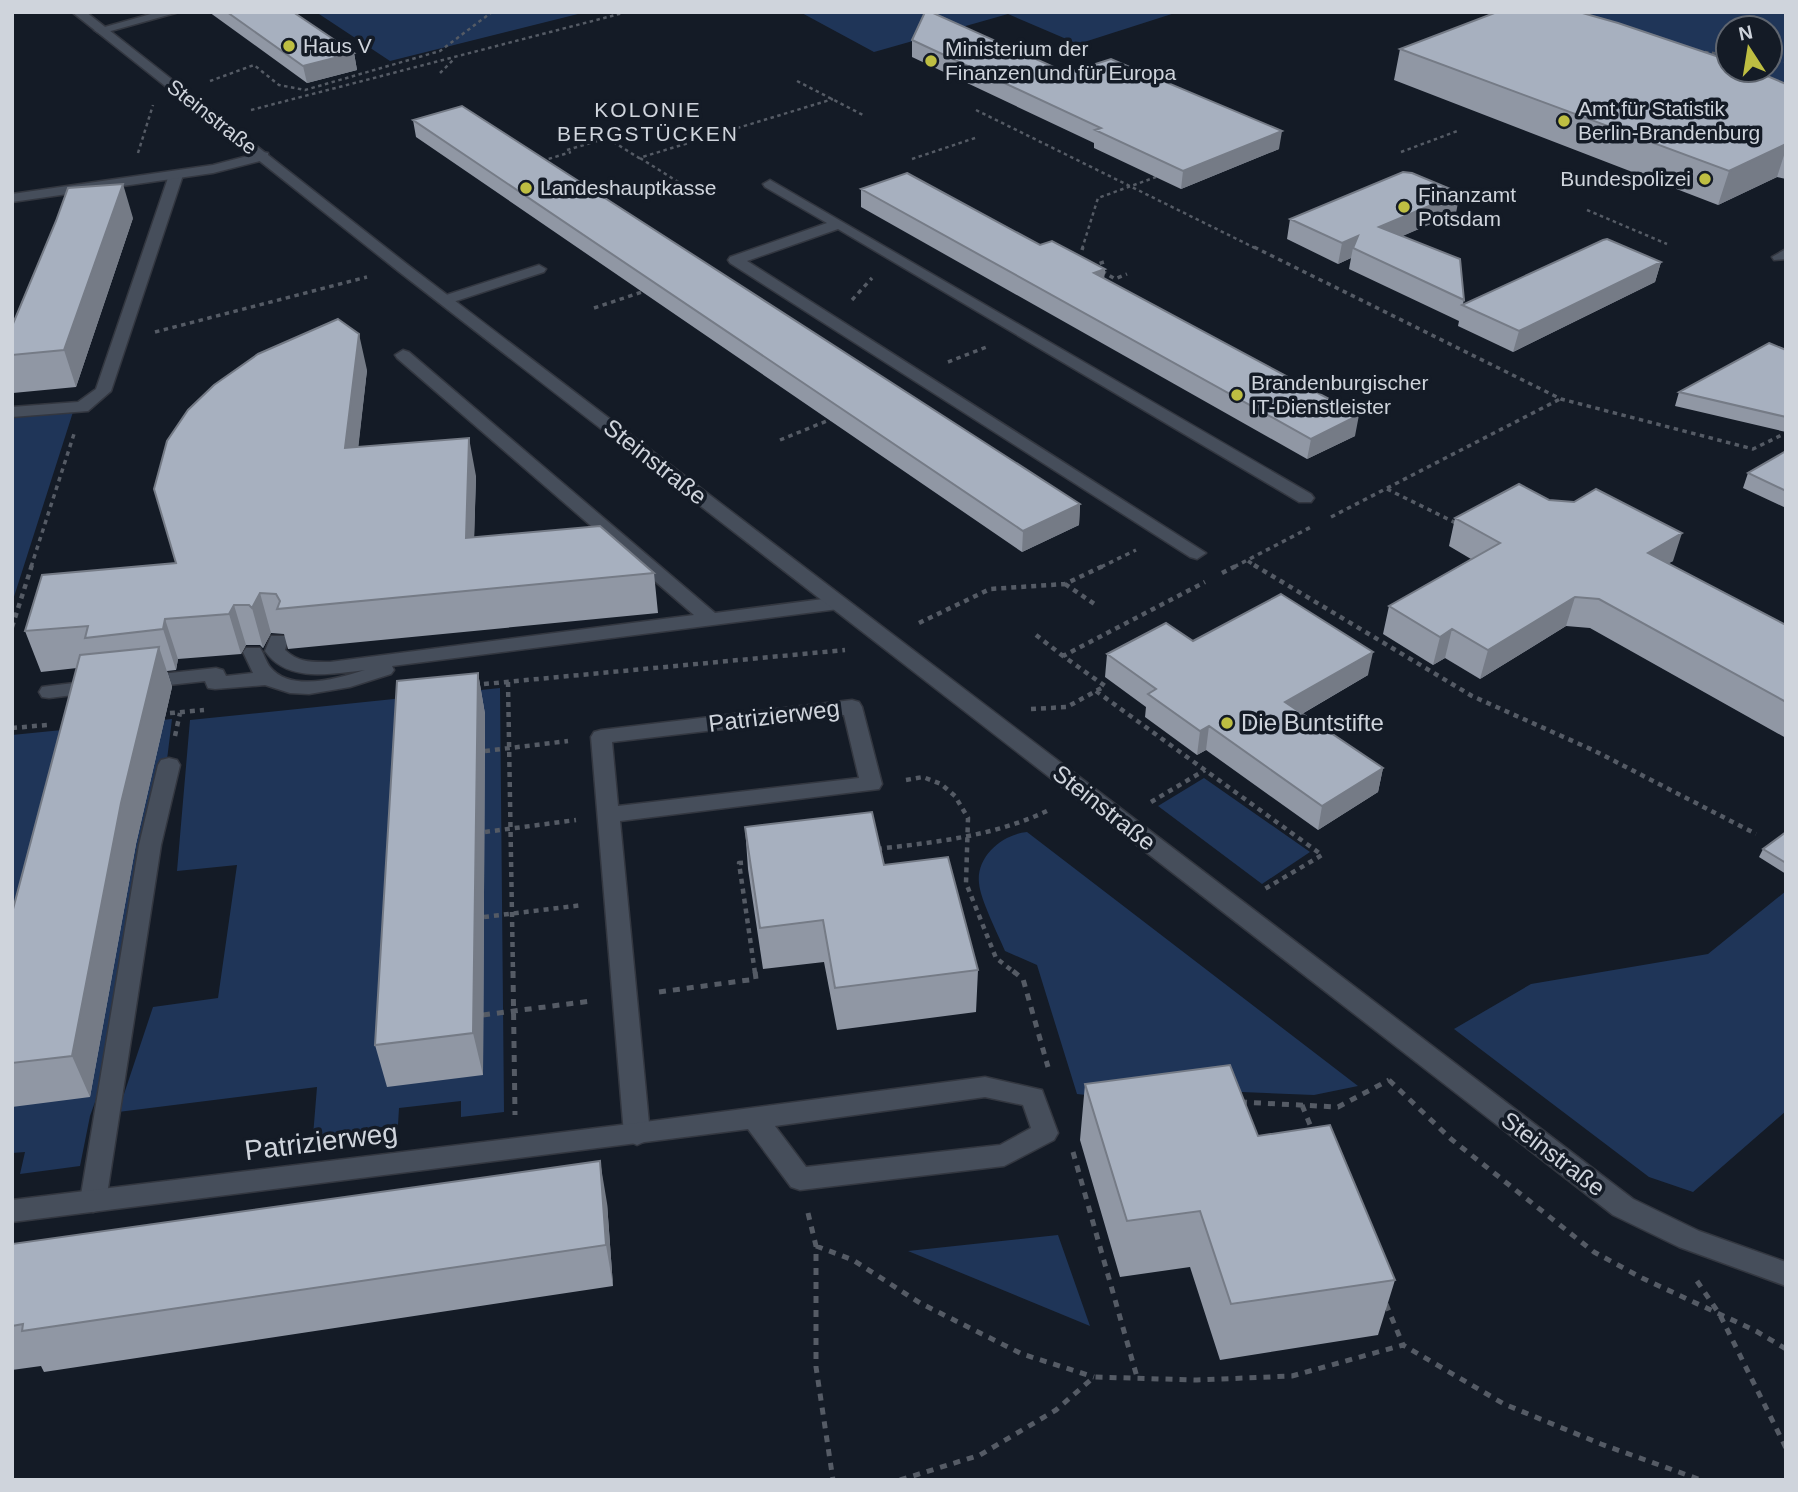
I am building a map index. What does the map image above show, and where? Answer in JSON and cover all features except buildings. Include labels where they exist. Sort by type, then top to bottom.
[{"type":"street","name":"Steinstraße","points":[[78,12],[445,300],[1426,1058],[1623,1207],[1689,1239],[1786,1274]]},
{"type":"street","points":[[100,30],[173,12]]},
{"type":"street","points":[[12,198],[176,175],[263,156]]},
{"type":"street","points":[[12,412],[82,407],[103,391],[176,175]]},
{"type":"street","points":[[771,184],[1305,498]]},
{"type":"street","points":[[839,224],[735,260],[1197,553]]},
{"type":"street","points":[[445,300],[539,269]]},
{"type":"street","points":[[403,355],[710,620]]},
{"type":"street","points":[[278,640],[275,651],[284,662],[300,668],[330,668],[838,603]]},
{"type":"street","points":[[253,652],[255,664],[269,678]]},
{"type":"street","points":[[49,692],[216,674],[215,683],[269,678],[294,687],[317,688],[345,684],[422,656]]},
{"type":"street","name":"Patrizierweg","points":[[600,737],[852,708],[871,784]]},
{"type":"street","points":[[600,737],[637,1134]]},
{"type":"street","points":[[93,1201],[150,845],[169,765]]},
{"type":"street","points":[[608,815],[871,784]]},
{"type":"street","name":"Patrizierweg","points":[[12,1211],[637,1134],[985,1087],[1034,1097],[1045,1133]]},
{"type":"street","points":[[754,1118],[800,1179],[1004,1154],[1045,1133]]},
{"type":"path","points":[[208,82],[254,65],[279,85],[304,90],[440,51],[492,12]]},
{"type":"path","points":[[249,111],[626,12]]},
{"type":"path","points":[[1580,12],[1593,16]]},
{"type":"path","points":[[1694,51],[1714,53]]},
{"type":"path","points":[[440,73],[455,58]]},
{"type":"path","points":[[797,81],[863,114]]},
{"type":"path","points":[[639,158],[833,100]]},
{"type":"path","points":[[135,161],[153,104]]},
{"type":"path","points":[[976,110],[1561,399],[1754,450],[1786,433]]},
{"type":"path","points":[[1401,152],[1460,130]]},
{"type":"path","points":[[912,159],[978,137]]},
{"type":"path","points":[[539,162],[607,138],[699,195]]},
{"type":"path","points":[[1082,250],[1098,198],[1156,177]]},
{"type":"path","points":[[1587,210],[1667,244]]},
{"type":"path","points":[[824,317],[842,310],[893,256]]},
{"type":"path","points":[[1083,269],[1104,262]]},
{"type":"path","points":[[1092,266],[1115,279],[1127,274]]},
{"type":"path","points":[[120,341],[369,277],[358,268]]},
{"type":"path","points":[[594,308],[646,291]]},
{"type":"path","points":[[1328,519],[1561,399]]},
{"type":"path","points":[[12,627],[82,407]]},
{"type":"path","points":[[1386,489],[1464,527]]},
{"type":"path","points":[[1063,656],[1317,525]]},
{"type":"path","points":[[990,589],[1065,584],[1168,535]]},
{"type":"path","points":[[1247,561],[1472,696],[1595,751],[1756,834]]},
{"type":"path","points":[[1065,584],[1096,605]]},
{"type":"path","points":[[990,721],[1009,711],[1067,707],[1105,686],[1036,635]]},
{"type":"path","points":[[1418,664],[1427,658]]},
{"type":"path","points":[[508,682],[516,1149]]},
{"type":"path","points":[[1096,691],[1322,855],[1233,908]]},
{"type":"path","points":[[1147,728],[1155,724]]},
{"type":"path","points":[[485,751],[600,737]]},
{"type":"path","points":[[1181,753],[1189,748]]},
{"type":"path","points":[[1120,820],[1205,770]]},
{"type":"path","points":[[871,784],[923,778],[941,784],[955,796],[968,818],[966,883],[996,958],[1023,979],[1051,1078]]},
{"type":"path","points":[[873,849],[967,839],[1029,822],[1052,809]]},
{"type":"path","points":[[485,832],[608,815]]},
{"type":"path","points":[[483,1015],[756,979],[739,863],[766,861]]},
{"type":"path","points":[[484,917],[615,901]]},
{"type":"path","points":[[1226,1101],[1338,1107],[1426,1058]]},
{"type":"path","points":[[1389,1080],[1451,1139],[1594,1252],[1642,1278],[1756,1331],[1786,1349]]},
{"type":"path","points":[[1302,1105],[1318,1143]]},
{"type":"path","points":[[1045,1133],[1066,1128],[1137,1377]]},
{"type":"path","points":[[800,1179],[816,1246],[816,1367],[833,1480]]},
{"type":"path","points":[[816,1246],[853,1260],[920,1303],[1022,1354],[1094,1377],[1198,1380],[1292,1376],[1403,1346]]},
{"type":"path","points":[[1382,1295],[1403,1346],[1504,1404],[1601,1444],[1701,1480]]},
{"type":"path","points":[[1720,1315],[1786,1448]]},
{"type":"path","points":[[900,1480],[979,1455],[1056,1410],[1094,1377]]},
{"type":"shaded area","points":[[586,12],[390,61],[319,14]]},
{"type":"shaded area","points":[[800,12],[1178,12],[1078,44],[1008,14],[874,52]]},
{"type":"shaded area","points":[[1559,12],[1786,12],[1786,83],[1784,14],[1714,14],[1714,61]]},
{"type":"shaded area","points":[[73,412],[12,603],[12,416]]},
{"type":"shaded area","points":[[500,688],[504,1112],[461,1117],[461,1101],[399,1108],[398,1125],[313,1136],[317,1087],[118,1112],[153,1007],[218,998],[237,865],[177,871],[190,720]]},
{"type":"shaded area","points":[[172,719],[153,874],[128,1010],[90,1116],[80,1166],[20,1174],[25,1152],[12,1153],[12,735]]},
{"type":"shaded area","points":[[1204,778],[1310,852],[1262,884],[1158,806]]},
{"type":"shaded area","points":[[1027,832],[1358,1086],[1314,1095],[1169,1089],[1123,1099],[1077,1094],[1037,965],[1005,951],[980,890],[979,873],[993,848],[1009,837]]},
{"type":"shaded area","points":[[1786,891],[1786,1111],[1693,1192],[1649,1177],[1454,1029],[1531,984],[1708,954]]},
{"type":"shaded area","points":[[1058,1235],[1090,1326],[908,1251]]},
{"type":"place","name":"Haus V","points":[[289,46]]},
{"type":"place","name":"Ministerium der Finanzen und für Europa","points":[[931,61]]},
{"type":"place","name":"Amt für Statistik Berlin-Brandenburg","points":[[1564,121]]},
{"type":"place","name":"Bundespolizei","points":[[1705,179]]},
{"type":"place","name":"Landeshauptkasse","points":[[526,188]]},
{"type":"place","name":"Finanzamt Potsdam","points":[[1404,207]]},
{"type":"place","name":"Brandenburgischer IT-Dienstleister","points":[[1237,395]]},
{"type":"place","name":"Die Buntstifte","points":[[1227,723]]},
{"type":"district","name":"KOLONIE BERGSTÜCKEN","points":[[648,122]]}]
